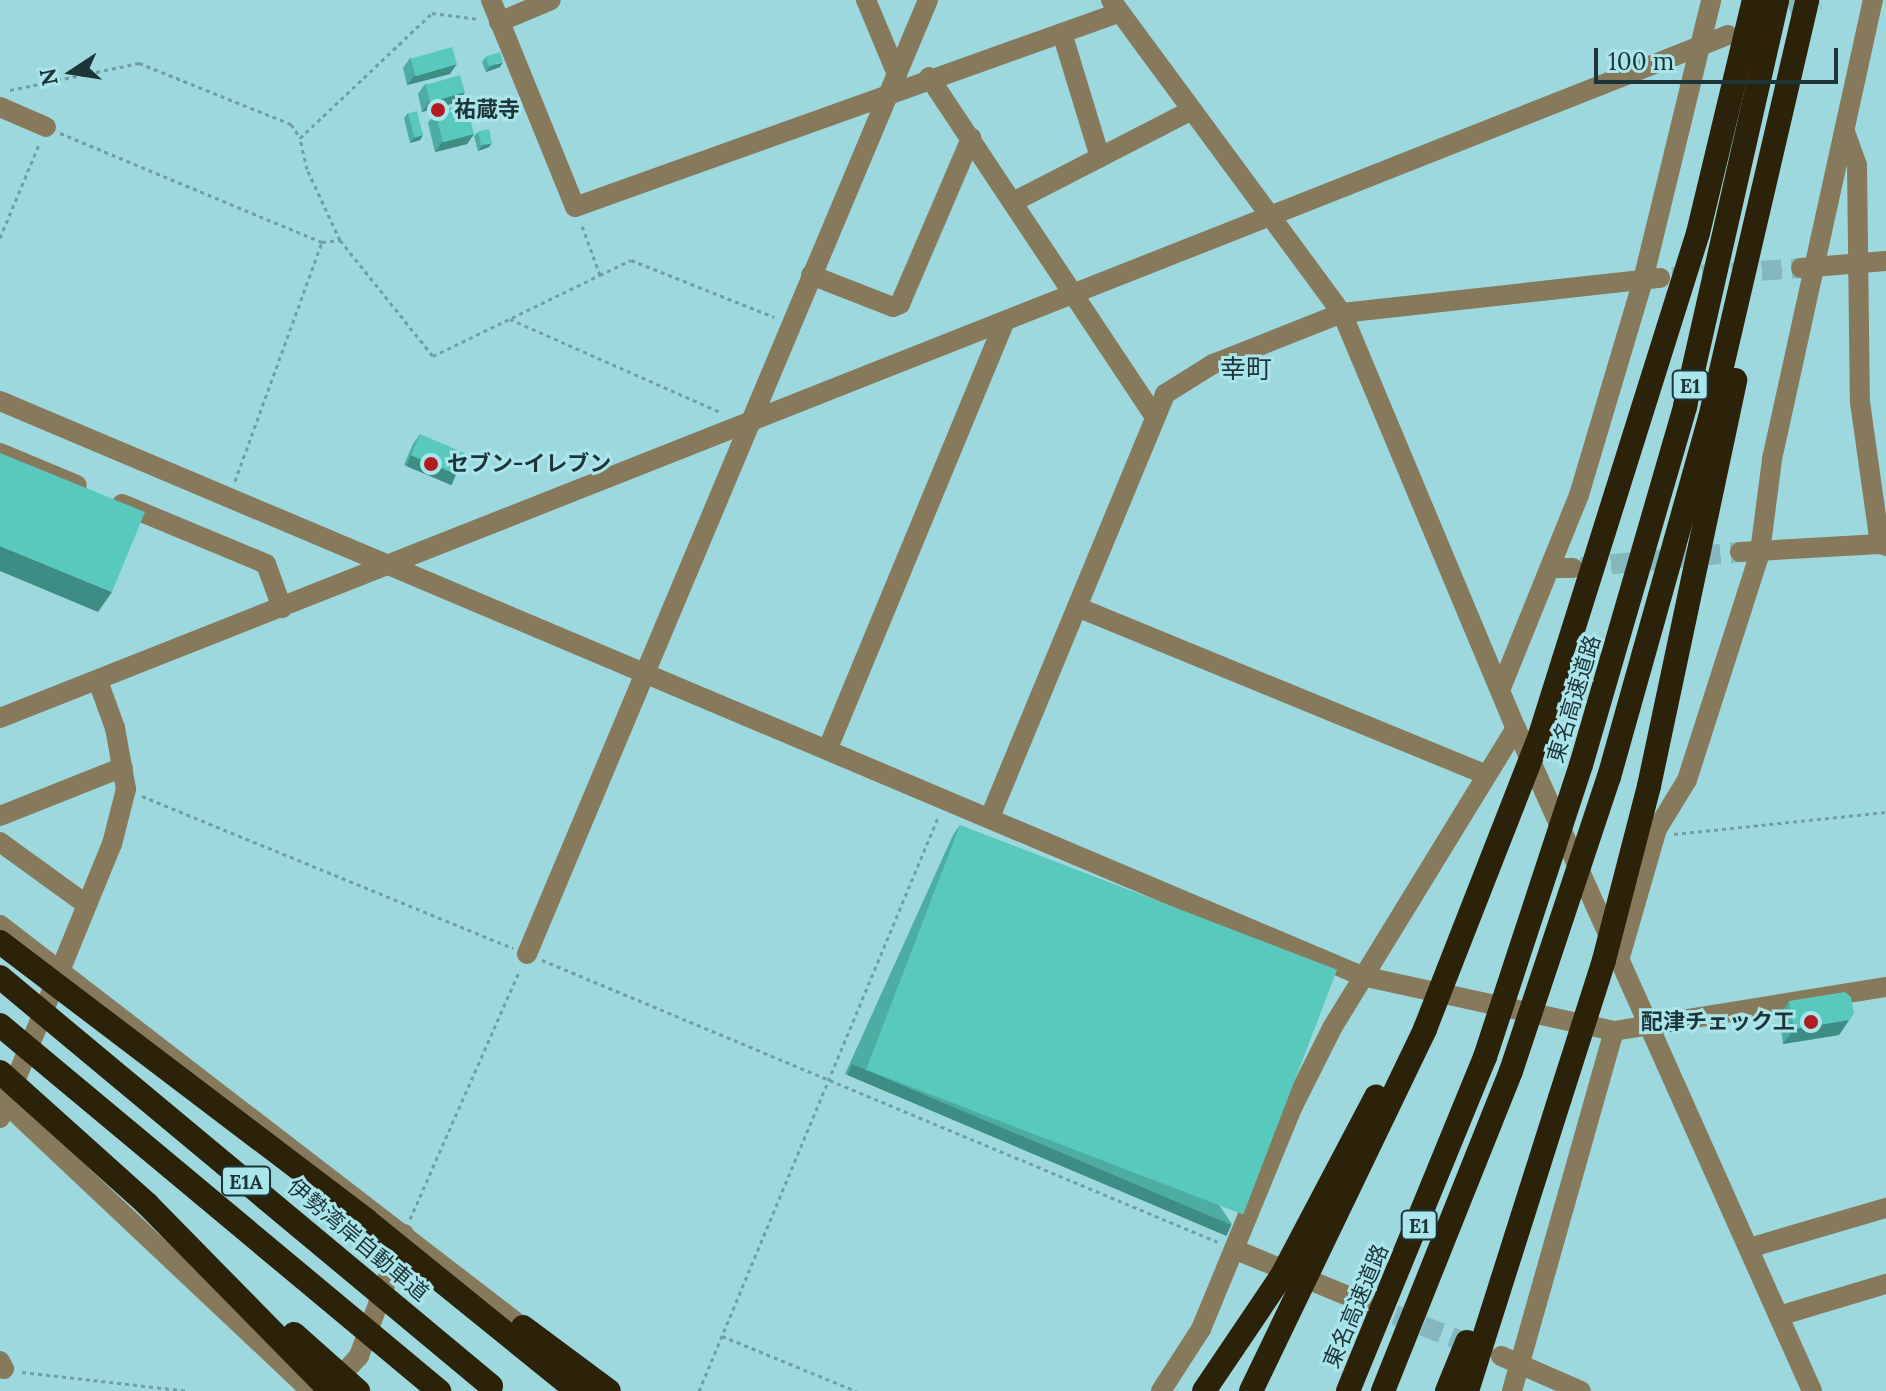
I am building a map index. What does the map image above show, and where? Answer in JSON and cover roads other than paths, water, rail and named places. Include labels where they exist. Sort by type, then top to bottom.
[{"type":"highway","points":[[1251,1391],[1425,1029],[1540,735],[1698,233],[1754,0]]},
{"type":"highway","name":"東名高速道路","points":[[1348,1391],[1485,1057],[1581,765],[1685,406],[1777,0]]},
{"type":"highway","name":"E1","points":[[1383,1391],[1511,1071],[1609,777],[1690,494],[1786,106],[1807,0]]},
{"type":"highway","points":[[1467,1391],[1604,960],[1649,786],[1708,526],[1786,106]]},
{"type":"highway","points":[[1204,1391],[1281,1277],[1474,908]]},
{"type":"highway","points":[[0,942],[366,1220],[577,1391]]},
{"type":"highway","name":"伊勢湾岸自動車道","points":[[0,977],[494,1389]]},
{"type":"highway","name":"E1A","points":[[0,1025],[439,1391]]},
{"type":"highway","points":[[0,1072],[358,1391]]},
{"type":"highway","points":[[1447,1391],[1546,1139]]},
{"type":"highway","points":[[147,1204],[329,1391]]},
{"type":"highway","points":[[366,1220],[609,1391]]},
{"type":"street","points":[[491,0],[575,207],[929,77],[1062,33],[1114,6],[1342,313],[1516,728],[1812,1391]]},
{"type":"street","points":[[499,22],[551,0]]},
{"type":"street","points":[[866,0],[897,74]]},
{"type":"street","points":[[527,954],[928,0]]},
{"type":"street","points":[[1501,688],[1579,495],[1652,279],[1711,0]]},
{"type":"street","points":[[1620,957],[1655,836],[1687,780],[1750,552],[1772,459],[1808,267],[1876,28],[1873,0]]},
{"type":"street","points":[[1062,33],[1100,157]]},
{"type":"street","points":[[0,718],[750,425],[1728,35]]},
{"type":"street","points":[[929,77],[1153,414]]},
{"type":"street","points":[[0,107],[46,127]]},
{"type":"street","points":[[1013,202],[1192,110]]},
{"type":"street","points":[[1750,552],[1883,545],[1860,402],[1862,262],[1857,165],[1845,132]]},
{"type":"street","points":[[811,275],[893,307],[900,304],[971,138]]},
{"type":"street","points":[[1808,267],[1886,261]]},
{"type":"street","points":[[990,817],[1153,414],[1165,394],[1213,364],[1342,313],[1652,279]]},
{"type":"street","points":[[828,748],[1003,325]]},
{"type":"street","points":[[0,401],[1362,976],[1614,1031],[1886,987]]},
{"type":"street","points":[[0,453],[266,564],[282,608]]},
{"type":"street","points":[[1550,568],[1573,568]]},
{"type":"street","points":[[1077,607],[1484,774]]},
{"type":"street","points":[[98,681],[123,767],[126,789],[112,844],[2,1106],[311,1391]]},
{"type":"street","points":[[1161,1391],[1201,1329],[1292,1108],[1362,976],[1484,774],[1516,728]]},
{"type":"street","points":[[0,816],[123,767]]},
{"type":"street","points":[[0,842],[87,905]]},
{"type":"street","points":[[0,925],[404,1234],[603,1391]]},
{"type":"street","points":[[1512,1391],[1511,1361],[1614,1031]]},
{"type":"street","points":[[1749,1248],[1886,1208]]},
{"type":"street","points":[[329,1391],[359,1356],[404,1234]]},
{"type":"street","points":[[1236,1250],[1363,1302]]},
{"type":"street","points":[[1779,1316],[1886,1284]]},
{"type":"street","points":[[1511,1361],[1581,1391]]},
{"type":"tunnel","points":[[1762,22],[1819,0]]},
{"type":"tunnel","points":[[1672,277],[1801,268]]},
{"type":"tunnel","points":[[1581,567],[1740,552]]},
{"type":"tunnel","points":[[1367,1304],[1479,1348]]},
{"type":"place","name":"祐蔵寺","points":[[438,110]]},
{"type":"place","name":"セブン-イレブン","points":[[431,464]]},
{"type":"place","name":"配津チェック工","points":[[1811,1022]]},
{"type":"district","name":"幸町","points":[[1246,369]]}]
